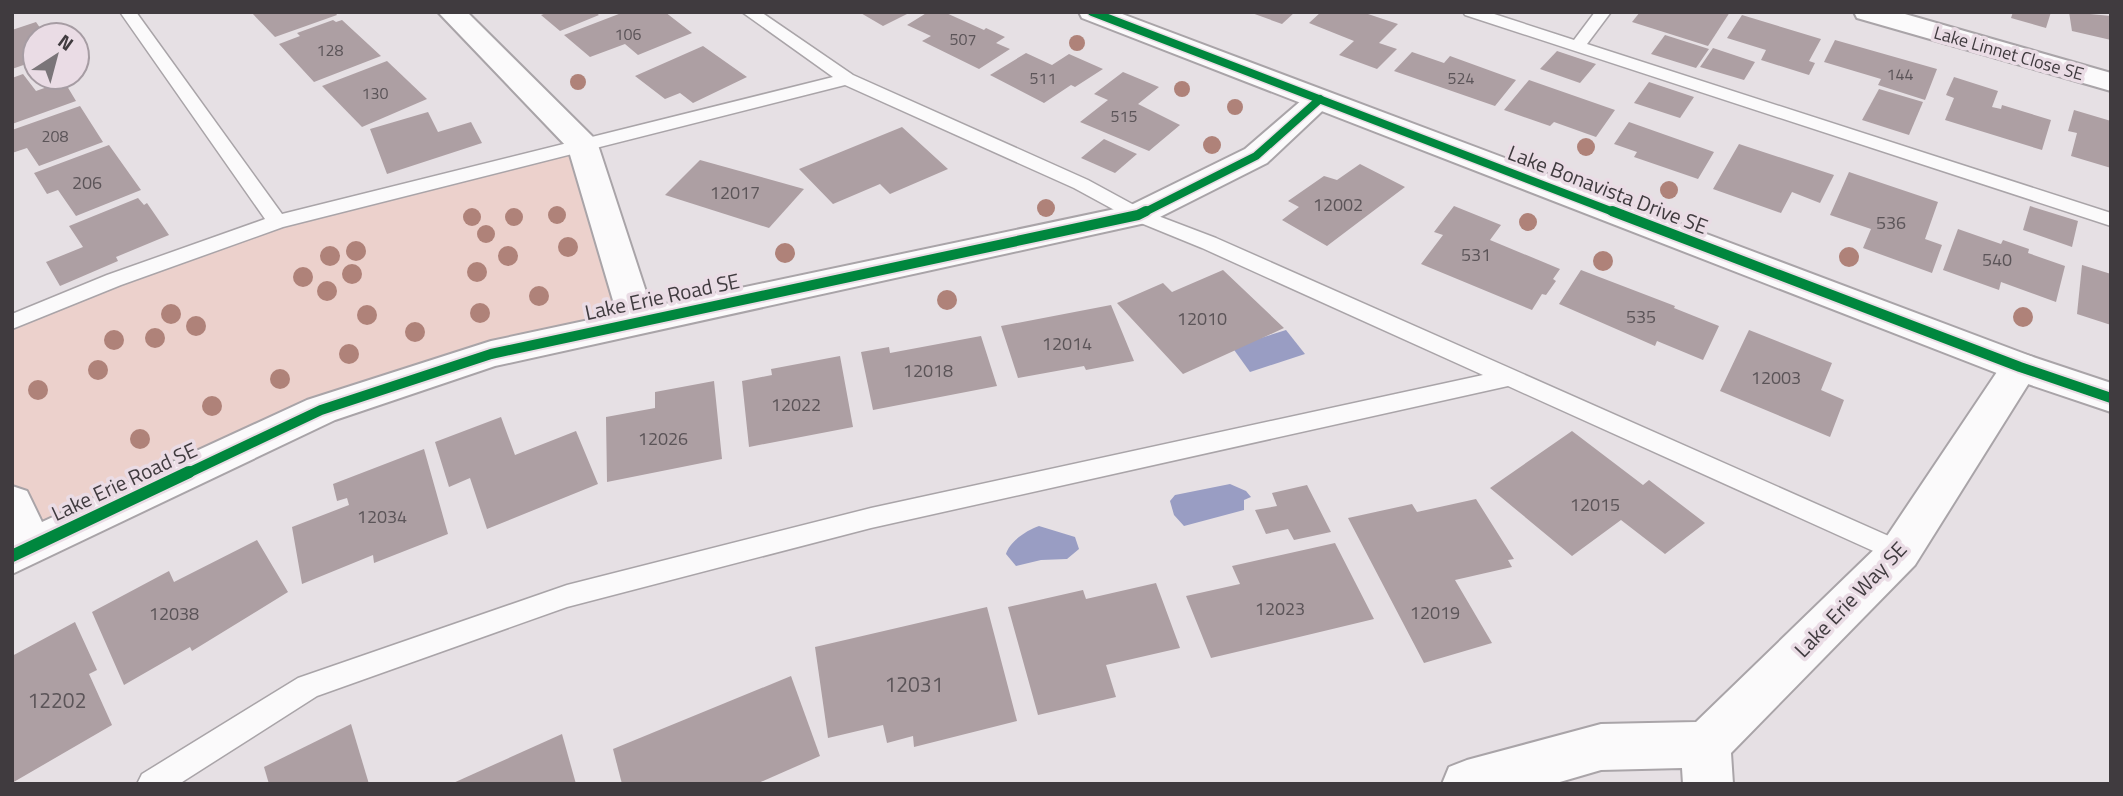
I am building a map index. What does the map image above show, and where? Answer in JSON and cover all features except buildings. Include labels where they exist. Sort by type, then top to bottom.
[{"type":"street","points":[[451,12],[583,145],[637,321]]},
{"type":"street","name":"Lake Bonavista Drive SE","points":[[1091,12],[2020,367],[2111,398]]},
{"type":"street","name":"Lake Linnet Close SE","points":[[1867,12],[2111,82]]},
{"type":"street","name":"Lake Erie Road SE","points":[[22,551],[321,410],[491,354],[1138,215],[1256,156],[1320,99]]},
{"type":"street","name":"Lake Erie Way SE","points":[[1467,784],[1601,747],[1707,764],[1900,552],[2020,367]]},
{"type":"street","points":[[12,503],[22,551]]},
{"type":"lane","points":[[128,12],[277,222]]},
{"type":"lane","points":[[750,12],[846,79],[1081,184],[1138,215],[1209,243],[1900,552]]},
{"type":"lane","points":[[1471,12],[2111,220]]},
{"type":"lane","points":[[1576,48],[1603,12]]},
{"type":"lane","points":[[12,322],[114,280],[277,222],[846,79]]},
{"type":"lane","points":[[152,784],[308,687],[567,596],[871,518],[1507,378]]},
{"type":"shaded area","points":[[583,145],[637,321],[491,354],[31,546],[12,503],[12,322],[277,222]]},
{"type":"water","points":[[1286,330],[1305,354],[1250,372],[1232,347]]},
{"type":"water","points":[[1230,484],[1246,491],[1251,497],[1244,500],[1244,510],[1184,526],[1174,515],[1170,501],[1175,495]]},
{"type":"water","points":[[1039,526],[1075,537],[1079,549],[1067,559],[1041,560],[1016,566],[1006,554],[1008,550],[1019,537]]},
{"type":"cycle path","points":[[1092,12],[2020,367],[2111,398]]},
{"type":"cycle path","points":[[12,556],[321,410],[491,354],[1138,215],[1256,156],[1320,99]]}]
